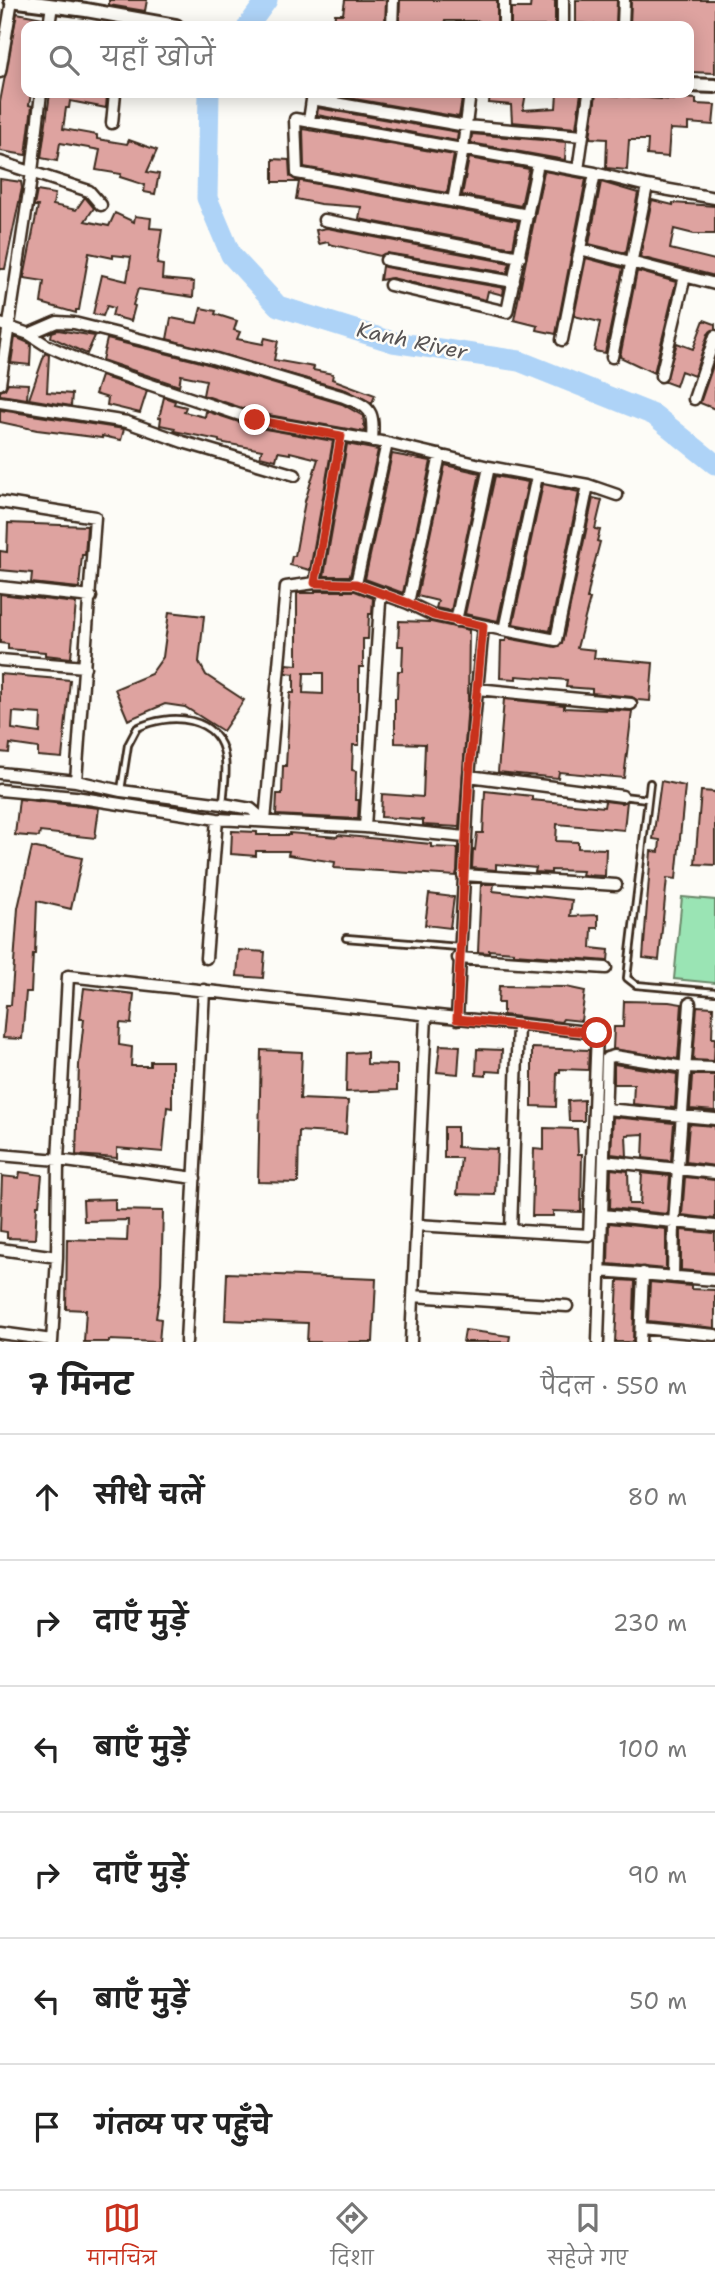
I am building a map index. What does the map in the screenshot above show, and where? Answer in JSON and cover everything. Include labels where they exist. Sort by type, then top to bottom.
[{"type":"street","points":[[0,72],[12,0],[52,5],[87,5],[121,21]]},
{"type":"street","points":[[392,21],[393,0]]},
{"type":"street","points":[[504,0],[504,21]]},
{"type":"street","points":[[563,0],[563,21]]},
{"type":"street","points":[[623,21],[624,0]]},
{"type":"street","points":[[50,21],[52,5]]},
{"type":"street","points":[[694,85],[715,86]]},
{"type":"street","points":[[0,384],[5,325],[32,172],[40,98]]},
{"type":"street","points":[[112,123],[114,98]]},
{"type":"street","points":[[309,121],[313,98]]},
{"type":"street","points":[[323,98],[466,126],[583,136]]},
{"type":"street","points":[[453,201],[469,98]]},
{"type":"street","points":[[578,170],[588,98]]},
{"type":"street","points":[[528,215],[297,173],[295,119],[596,173],[647,186],[715,198]]},
{"type":"street","points":[[0,162],[89,191],[102,205]]},
{"type":"street","points":[[390,285],[507,312],[538,163]]},
{"type":"street","points":[[562,340],[596,173]]},
{"type":"street","points":[[612,357],[647,186]]},
{"type":"street","points":[[324,220],[520,257]]},
{"type":"street","points":[[580,248],[715,284]]},
{"type":"street","points":[[386,260],[514,282]]},
{"type":"street","points":[[661,376],[685,276]]},
{"type":"street","points":[[29,334],[57,321],[74,323],[200,354],[344,397],[365,405],[370,411],[374,424],[372,441]]},
{"type":"street","points":[[5,325],[29,334],[89,365],[242,416],[588,485],[617,495]]},
{"type":"street","points":[[694,399],[715,336]]},
{"type":"street","points":[[0,402],[127,422],[183,442],[295,475]]},
{"type":"street","points":[[315,583],[341,436]]},
{"type":"street","points":[[356,584],[387,443]]},
{"type":"street","points":[[408,603],[440,455]]},
{"type":"street","points":[[456,621],[489,467]]},
{"type":"street","points":[[504,630],[537,476]]},
{"type":"street","points":[[265,821],[286,587],[315,583],[356,584],[433,615],[556,640],[588,485]]},
{"type":"street","points":[[0,502],[95,517],[76,781]]},
{"type":"street","points":[[0,587],[91,597]]},
{"type":"street","points":[[365,827],[380,602],[383,593]]},
{"type":"street","points":[[457,1019],[469,776],[483,626]]},
{"type":"street","points":[[0,660],[85,667]]},
{"type":"street","points":[[477,689],[631,704]]},
{"type":"street","points":[[0,773],[76,781],[121,791],[251,809],[265,821]]},
{"type":"street","points":[[469,776],[622,796]]},
{"type":"street","points":[[0,790],[75,797],[217,819],[365,827],[466,837]]},
{"type":"street","points":[[206,958],[217,819]]},
{"type":"street","points":[[463,875],[615,885]]},
{"type":"street","points":[[458,958],[606,968]]},
{"type":"street","points":[[0,1333],[52,1341],[68,976],[597,1033],[589,1235],[416,1225]]},
{"type":"street","points":[[186,1342],[204,990]]},
{"type":"street","points":[[673,1277],[674,1223],[690,1003]]},
{"type":"street","points":[[411,1342],[426,1016]]},
{"type":"street","points":[[512,1230],[518,1025]]},
{"type":"street","points":[[598,1342],[607,1058],[610,1056],[684,1067],[715,1068]]},
{"type":"street","points":[[606,1109],[715,1119]]},
{"type":"street","points":[[0,1155],[195,1178]]},
{"type":"street","points":[[604,1161],[715,1173]]},
{"type":"street","points":[[602,1215],[715,1226]]},
{"type":"street","points":[[0,1249],[57,1257]]},
{"type":"street","points":[[601,1270],[715,1280]]},
{"type":"street","points":[[640,1342],[643,1273]]},
{"type":"street","points":[[413,1296],[567,1306]]},
{"type":"street","points":[[641,1328],[715,1335]]},
{"type":"lane","points":[[121,791],[128,745],[137,728],[169,719],[185,718],[210,729],[220,742],[225,757],[223,804]]},
{"type":"lane","points":[[650,783],[627,978],[636,985],[715,992]]},
{"type":"lane","points":[[622,796],[648,799]]},
{"type":"lane","points":[[346,938],[459,947]]},
{"type":"green space","points":[[682,897],[715,900],[715,983],[674,979]]},
{"type":"building","points":[[109,0],[147,0],[145,11],[109,5]]},
{"type":"building","points":[[345,0],[386,0],[385,21],[334,21],[335,14],[343,14]]},
{"type":"building","points":[[400,0],[497,0],[497,21],[399,21]]},
{"type":"building","points":[[531,0],[555,0],[555,21],[511,21],[511,8],[530,8]]},
{"type":"building","points":[[576,0],[617,0],[616,21],[576,21]]},
{"type":"building","points":[[631,0],[715,0],[715,73],[694,72],[694,21],[630,21]]},
{"type":"building","points":[[17,13],[43,18],[43,21],[21,21],[21,98],[30,98],[29,105],[32,106],[26,155],[0,151],[0,102]]},
{"type":"building","points":[[49,98],[107,98],[106,108],[70,101],[69,108],[66,108],[63,129],[127,144],[129,140],[157,150],[147,172],[159,174],[155,194],[144,192],[145,185],[120,177],[121,174],[96,170],[100,150],[60,143],[57,161],[41,158]]},
{"type":"building","points":[[349,98],[462,98],[459,117]]},
{"type":"building","points":[[490,98],[525,98],[523,110],[556,108],[557,98],[580,98],[576,128],[512,122],[511,105],[489,103]]},
{"type":"building","points":[[595,98],[684,98],[696,99],[696,104],[715,105],[713,125],[688,123],[688,130],[670,129],[668,157],[647,155],[648,140],[629,140],[627,170],[606,168],[607,139],[590,138]]},
{"type":"building","points":[[318,108],[458,132],[457,141],[317,115]]},
{"type":"building","points":[[303,129],[454,155],[447,193],[304,167]]},
{"type":"building","points":[[472,134],[566,142],[565,160],[471,143]]},
{"type":"building","points":[[469,158],[529,169],[521,206],[462,195]]},
{"type":"building","points":[[273,159],[289,160],[290,176],[296,180],[518,221],[513,248],[359,219],[361,207],[296,199],[299,182],[273,182]]},
{"type":"building","points":[[544,171],[586,179],[556,334],[537,330],[538,326],[514,320]]},
{"type":"building","points":[[0,179],[21,182],[22,188],[5,269],[0,269]]},
{"type":"building","points":[[601,182],[638,193],[626,253],[589,244]]},
{"type":"building","points":[[37,191],[55,194],[53,205],[76,210],[85,197],[94,208],[85,221],[109,226],[115,213],[134,222],[135,216],[151,218],[150,228],[162,229],[157,264],[163,265],[162,279],[194,282],[193,297],[138,289],[131,321],[112,316],[114,308],[107,306],[103,316],[93,314],[102,275],[127,281],[131,257],[113,255],[113,258],[89,253],[79,310],[76,310],[76,313],[41,303],[44,281],[24,278],[38,206],[34,206]]},
{"type":"building","points":[[652,200],[673,205],[715,206],[715,234],[694,234],[674,229],[670,249],[715,260],[715,276],[640,257]]},
{"type":"building","points":[[327,228],[510,263],[507,273],[387,253],[380,256],[328,242],[319,244],[316,230]]},
{"type":"building","points":[[586,258],[623,268],[605,353],[594,351],[600,322],[574,316]]},
{"type":"building","points":[[382,266],[504,288],[503,295],[488,291],[486,300],[392,278],[380,280]]},
{"type":"building","points":[[637,271],[676,282],[654,373],[620,357]]},
{"type":"building","points":[[201,308],[216,311],[215,314],[237,321],[234,330],[240,332],[237,339],[263,344],[265,338],[278,341],[274,360],[314,367],[313,370],[333,374],[332,379],[375,395],[372,403],[346,390],[167,339],[171,318],[197,323]]},
{"type":"building","points":[[704,320],[715,324],[715,329],[708,334],[694,376],[681,371],[676,386],[665,382],[677,343],[693,349]]},
{"type":"building","points":[[58,330],[95,336],[87,354],[51,337],[52,332]]},
{"type":"building","points":[[15,337],[31,344],[30,365],[11,363]]},
{"type":"building","points":[[107,339],[197,361],[342,404],[363,416],[365,432],[257,413],[203,395],[206,380],[181,375],[179,386],[102,360]]},
{"type":"building","points":[[45,353],[49,355],[47,392],[72,394],[71,406],[29,399]]},
{"type":"building","points":[[715,360],[715,409],[700,403]]},
{"type":"building","points":[[101,376],[147,391],[140,413],[107,405],[108,398],[95,394]]},
{"type":"building","points":[[8,383],[28,384],[27,399],[0,395],[0,391],[5,389]]},
{"type":"building","points":[[164,397],[175,401],[174,404],[186,407],[184,412],[205,417],[206,411],[254,427],[333,441],[310,570],[290,565],[292,556],[295,556],[305,501],[318,459],[278,452],[276,460],[260,456],[262,450],[174,431],[175,428],[160,425]]},
{"type":"building","points":[[0,410],[124,429],[121,440],[37,430],[0,422]]},
{"type":"building","points":[[347,444],[378,450],[350,576],[324,576]]},
{"type":"building","points":[[392,454],[431,461],[403,593],[365,579]]},
{"type":"building","points":[[445,465],[480,473],[451,611],[436,608],[438,601],[417,596]]},
{"type":"building","points":[[495,476],[528,482],[498,621],[465,614]]},
{"type":"building","points":[[543,484],[579,492],[550,631],[513,624]]},
{"type":"building","points":[[593,498],[602,500],[595,529],[600,530],[597,541],[600,542],[589,584],[587,599],[590,599],[577,648],[595,650],[594,658],[653,663],[650,701],[592,693],[592,689],[566,687],[567,680],[516,676],[516,679],[500,678],[501,641],[506,641],[506,638],[555,647],[562,644]]},
{"type":"building","points":[[8,523],[87,526],[79,588],[31,583],[32,573],[0,570],[0,551],[7,552]]},
{"type":"building","points":[[355,591],[373,598],[368,639],[363,639],[363,667],[359,667],[359,745],[353,745],[352,770],[356,771],[355,800],[359,800],[358,819],[276,815],[277,794],[282,794],[283,766],[286,766],[290,693],[294,693],[294,674],[286,673],[287,664],[297,665],[297,593]],"holes":[[[304,673],[323,673],[323,694],[303,693]]]},
{"type":"building","points":[[0,594],[76,603],[71,658],[45,655],[45,652],[8,649],[8,644],[0,643]]},
{"type":"building","points":[[169,612],[204,616],[199,662],[206,675],[244,700],[223,731],[185,707],[165,704],[128,720],[115,689],[151,674],[163,657]]},
{"type":"building","points":[[399,621],[431,622],[469,630],[468,703],[459,827],[423,825],[423,820],[381,817],[382,794],[423,797],[425,744],[395,743],[395,698],[398,671],[402,671],[403,646],[398,646]]},
{"type":"building","points":[[0,674],[70,680],[62,758],[38,756],[38,748],[10,744],[9,753],[0,752]],"holes":[[[13,712],[41,714],[40,733],[12,729]]]},
{"type":"building","points":[[504,699],[564,705],[564,708],[632,711],[624,778],[559,772],[558,778],[498,772]]},
{"type":"building","points":[[661,781],[685,786],[676,879],[667,878],[659,960],[643,958],[651,851],[659,852],[660,840],[653,839]]},
{"type":"building","points":[[485,791],[532,796],[532,800],[604,807],[605,801],[627,801],[624,830],[557,824],[556,841],[578,842],[578,848],[606,849],[605,876],[582,875],[583,871],[535,872],[536,868],[496,864],[496,870],[472,868],[477,833],[483,833]]},
{"type":"building","points":[[701,791],[715,792],[715,865],[695,864]]},
{"type":"building","points":[[19,799],[99,808],[95,838],[40,832],[39,837],[15,835]]},
{"type":"building","points":[[232,831],[257,832],[257,835],[338,835],[458,848],[457,871],[456,876],[334,868],[335,862],[288,855],[289,851],[256,851],[256,856],[231,854]]},
{"type":"building","points":[[32,847],[82,858],[71,909],[37,901],[31,992],[26,992],[22,1039],[3,1038],[6,1005],[11,1005],[18,908]]},
{"type":"building","points":[[481,884],[494,884],[493,891],[572,900],[570,916],[598,915],[598,928],[592,928],[591,948],[609,950],[608,961],[489,950],[489,953],[478,952]]},
{"type":"building","points":[[429,894],[454,897],[450,928],[425,925]]},
{"type":"building","points":[[239,950],[265,952],[263,978],[237,976]]},
{"type":"building","points":[[499,986],[566,987],[585,991],[581,1021],[563,1019],[561,1022],[503,1015],[503,1003],[498,1003]]},
{"type":"building","points":[[84,988],[134,994],[131,1024],[120,1023],[119,1045],[132,1047],[131,1066],[150,1066],[150,1061],[172,1061],[172,1108],[167,1107],[163,1152],[117,1148],[117,1158],[76,1155],[79,1065],[84,1019],[80,1019]]},
{"type":"building","points":[[624,1001],[682,1004],[678,1059],[613,1049],[614,1027],[623,1027]]},
{"type":"building","points":[[697,1006],[713,1007],[714,1061],[693,1060]]},
{"type":"building","points":[[440,1045],[460,1046],[458,1074],[437,1072]]},
{"type":"building","points":[[532,1048],[589,1050],[588,1070],[560,1069],[560,1072],[557,1072],[556,1107],[532,1106]]},
{"type":"building","points":[[477,1049],[502,1050],[501,1072],[486,1071],[486,1076],[476,1075]]},
{"type":"building","points":[[261,1050],[302,1052],[300,1099],[348,1101],[346,1134],[299,1131],[298,1183],[258,1182]]},
{"type":"building","points":[[367,1052],[367,1064],[397,1065],[397,1090],[346,1092],[347,1053]]},
{"type":"building","points":[[614,1064],[677,1074],[675,1108],[633,1104],[634,1084],[614,1084]]},
{"type":"building","points":[[692,1075],[715,1075],[715,1111],[690,1109]]},
{"type":"building","points":[[584,1100],[584,1121],[569,1121],[568,1101]]},
{"type":"building","points":[[613,1117],[674,1123],[671,1161],[643,1158],[644,1134],[626,1135],[627,1156],[611,1154]]},
{"type":"building","points":[[689,1124],[715,1126],[715,1166],[686,1162]]},
{"type":"building","points":[[444,1127],[457,1127],[457,1147],[497,1149],[495,1195],[457,1194],[461,1158],[444,1158]]},
{"type":"building","points":[[544,1128],[577,1129],[578,1154],[582,1154],[581,1212],[553,1211],[553,1216],[532,1216],[534,1149],[544,1150]]},
{"type":"building","points":[[611,1169],[628,1171],[629,1204],[640,1204],[642,1173],[670,1176],[667,1214],[610,1208]]},
{"type":"building","points":[[20,1172],[42,1175],[35,1239],[7,1238],[7,1232],[0,1231],[2,1176],[19,1178]]},
{"type":"building","points":[[685,1177],[715,1180],[715,1219],[682,1215]]},
{"type":"building","points":[[115,1199],[115,1210],[163,1211],[161,1285],[156,1318],[161,1319],[159,1342],[84,1342],[86,1310],[66,1309],[67,1239],[127,1241],[128,1220],[84,1221],[83,1200]]},
{"type":"building","points":[[609,1223],[666,1229],[666,1269],[608,1264]]},
{"type":"building","points":[[681,1230],[715,1233],[715,1273],[681,1270]]},
{"type":"building","points":[[227,1273],[376,1279],[373,1342],[307,1342],[308,1323],[225,1320]]},
{"type":"building","points":[[618,1280],[635,1281],[633,1342],[615,1342]]},
{"type":"building","points":[[650,1282],[715,1290],[715,1328],[648,1321]]},
{"type":"building","points":[[465,1330],[510,1336],[509,1342],[463,1342]]},
{"type":"waterway","name":"Kanh River","points":[[252,21],[267,0]]},
{"type":"waterway","name":"Kanh River","points":[[209,98],[207,198],[231,255],[278,306],[393,342],[519,361],[654,415],[715,464]]},
{"type":"route","points":[[255,420],[341,436],[315,583],[356,584],[433,615],[483,626],[469,776],[457,1019],[597,1033]]}]
